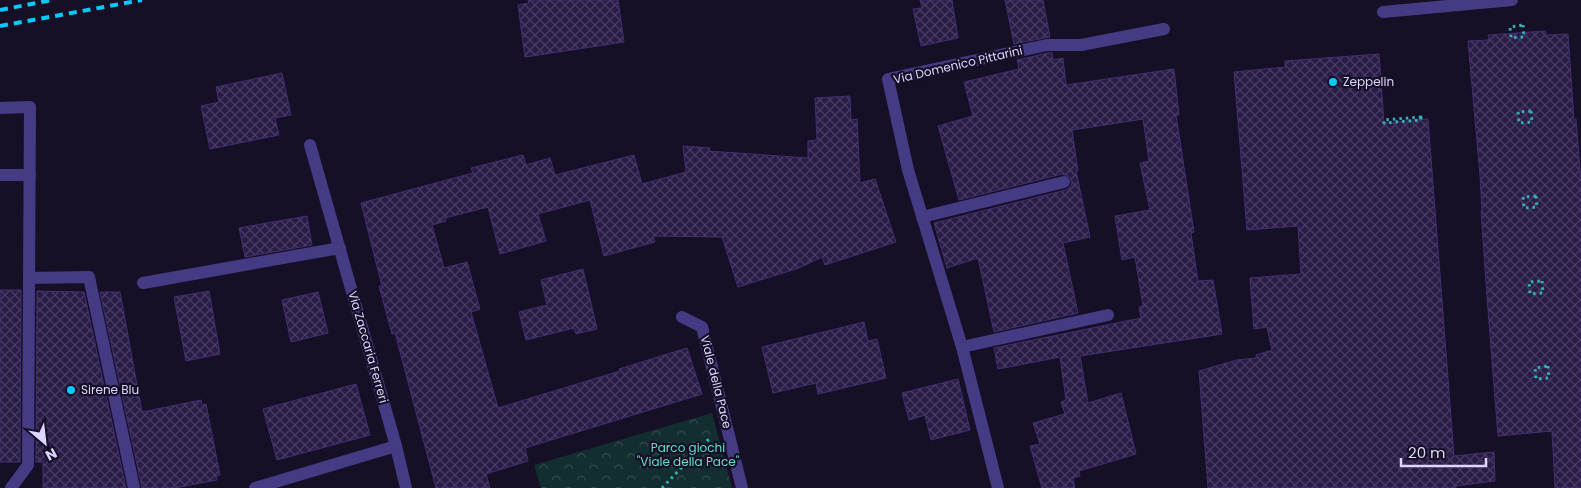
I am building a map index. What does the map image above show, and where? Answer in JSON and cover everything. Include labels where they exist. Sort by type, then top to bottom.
[{"type":"street","points":[[1383,12],[1512,0]]},
{"type":"street","name":"Via Domenico Pittarini","points":[[998,488],[962,347],[908,170],[888,79],[1047,45],[1081,44],[1164,29]]},
{"type":"street","points":[[0,108],[30,107],[28,464],[11,488]]},
{"type":"street","name":"Via Zaccaria Ferreri","points":[[310,145],[396,446],[406,488]]},
{"type":"street","points":[[0,175],[30,175]]},
{"type":"street","points":[[922,217],[1064,182]]},
{"type":"street","points":[[143,282],[340,248]]},
{"type":"street","points":[[29,278],[89,276],[134,488]]},
{"type":"street","points":[[962,347],[1108,315]]},
{"type":"street","name":"Viale della Pace","points":[[682,317],[702,327],[742,488]]},
{"type":"street","points":[[255,488],[396,446]]},
{"type":"path","points":[[1523,25],[1524,37],[1511,38],[1510,27],[1523,25]]},
{"type":"path","points":[[1531,110],[1532,122],[1519,123],[1518,112],[1531,110]]},
{"type":"path","points":[[1421,117],[1421,120],[1384,123],[1384,120],[1421,117]]},
{"type":"path","points":[[1536,196],[1537,207],[1524,208],[1523,197],[1536,196]]},
{"type":"path","points":[[1542,281],[1543,293],[1530,294],[1529,282],[1542,281]]},
{"type":"path","points":[[1548,366],[1549,378],[1536,379],[1536,368],[1548,366]]},
{"type":"path","points":[[662,488],[717,430],[726,424]]},
{"type":"green space","name":"Parco giochi \"Viale della Pace\"","points":[[712,413],[732,488],[541,488],[534,465]]},
{"type":"building","points":[[528,0],[618,0],[624,42],[525,57],[518,5],[529,3]]},
{"type":"building","points":[[920,0],[952,0],[958,38],[921,46],[913,9],[922,8]]},
{"type":"building","points":[[1005,0],[1043,0],[1050,37],[1014,44]]},
{"type":"building","points":[[1545,31],[1546,35],[1568,34],[1574,120],[1576,119],[1581,183],[1581,488],[1555,488],[1552,431],[1498,436],[1487,297],[1480,175],[1468,41],[1489,40],[1488,35]]},
{"type":"building","points":[[1052,53],[1053,60],[1063,58],[1066,85],[1174,69],[1179,115],[1176,115],[1194,232],[1191,233],[1198,281],[1213,280],[1222,334],[1080,356],[1088,403],[1121,393],[1136,454],[1079,471],[1080,476],[1073,478],[1075,488],[1042,488],[1030,446],[1040,444],[1033,423],[1065,414],[1061,402],[1066,400],[1060,357],[998,369],[994,348],[1141,318],[1139,307],[1143,306],[1135,257],[1122,260],[1115,216],[1150,210],[1140,163],[1149,161],[1143,119],[1072,130],[1078,171],[1076,171],[1090,237],[1063,243],[1078,313],[994,332],[978,258],[947,268],[934,223],[1066,190],[1070,187],[1072,184],[1070,177],[1062,174],[959,200],[938,126],[973,116],[964,82],[1019,69],[1017,60]]},
{"type":"building","points":[[1379,54],[1384,123],[1428,119],[1454,456],[1494,452],[1495,481],[1456,486],[1456,488],[1208,488],[1199,371],[1237,360],[1256,358],[1256,355],[1272,350],[1267,327],[1254,329],[1250,278],[1301,274],[1298,226],[1247,230],[1234,72],[1285,67],[1285,61]]},
{"type":"building","points":[[282,73],[291,115],[275,118],[279,135],[210,149],[201,106],[219,102],[216,87]]},
{"type":"building","points":[[850,96],[851,120],[857,119],[860,183],[875,179],[896,242],[825,265],[822,257],[799,268],[738,287],[722,237],[653,236],[655,242],[604,256],[590,200],[538,214],[546,241],[500,254],[488,207],[445,218],[446,221],[432,225],[444,268],[467,262],[480,309],[471,312],[498,408],[620,371],[619,369],[687,348],[702,394],[525,448],[528,461],[486,474],[490,488],[436,488],[395,333],[392,334],[379,286],[382,286],[361,203],[473,173],[471,168],[523,155],[526,165],[550,158],[555,175],[634,155],[642,184],[686,172],[683,146],[710,148],[709,151],[808,158],[808,141],[817,140],[815,98]]},
{"type":"building","points":[[307,216],[312,245],[245,257],[239,228]]},
{"type":"building","points":[[583,269],[597,329],[576,334],[574,328],[526,340],[519,312],[547,305],[541,280]]},
{"type":"building","points":[[0,290],[21,290],[20,462],[0,462]]},
{"type":"building","name":"Sirene Blu","points":[[37,291],[84,292],[126,488],[43,488],[43,462],[36,462]]},
{"type":"building","points":[[209,291],[220,354],[186,361],[174,297]]},
{"type":"building","points":[[100,292],[120,292],[142,412],[201,400],[202,405],[206,404],[220,475],[216,476],[217,480],[175,488],[142,488]]},
{"type":"building","points":[[318,292],[328,333],[291,342],[282,300]]},
{"type":"building","points":[[864,322],[868,341],[877,339],[886,378],[818,394],[816,383],[773,393],[762,347]]},
{"type":"building","points":[[958,379],[970,430],[931,440],[925,415],[909,420],[902,393]]},
{"type":"building","points":[[356,384],[370,435],[277,460],[263,409]]},
{"type":"railway","points":[[0,10],[52,0]]},
{"type":"railway","points":[[0,26],[142,0]]},
{"type":"place","name":"Zeppelin","points":[[1333,82]]},
{"type":"place","name":"Sirene Blu","points":[[71,390]]}]
